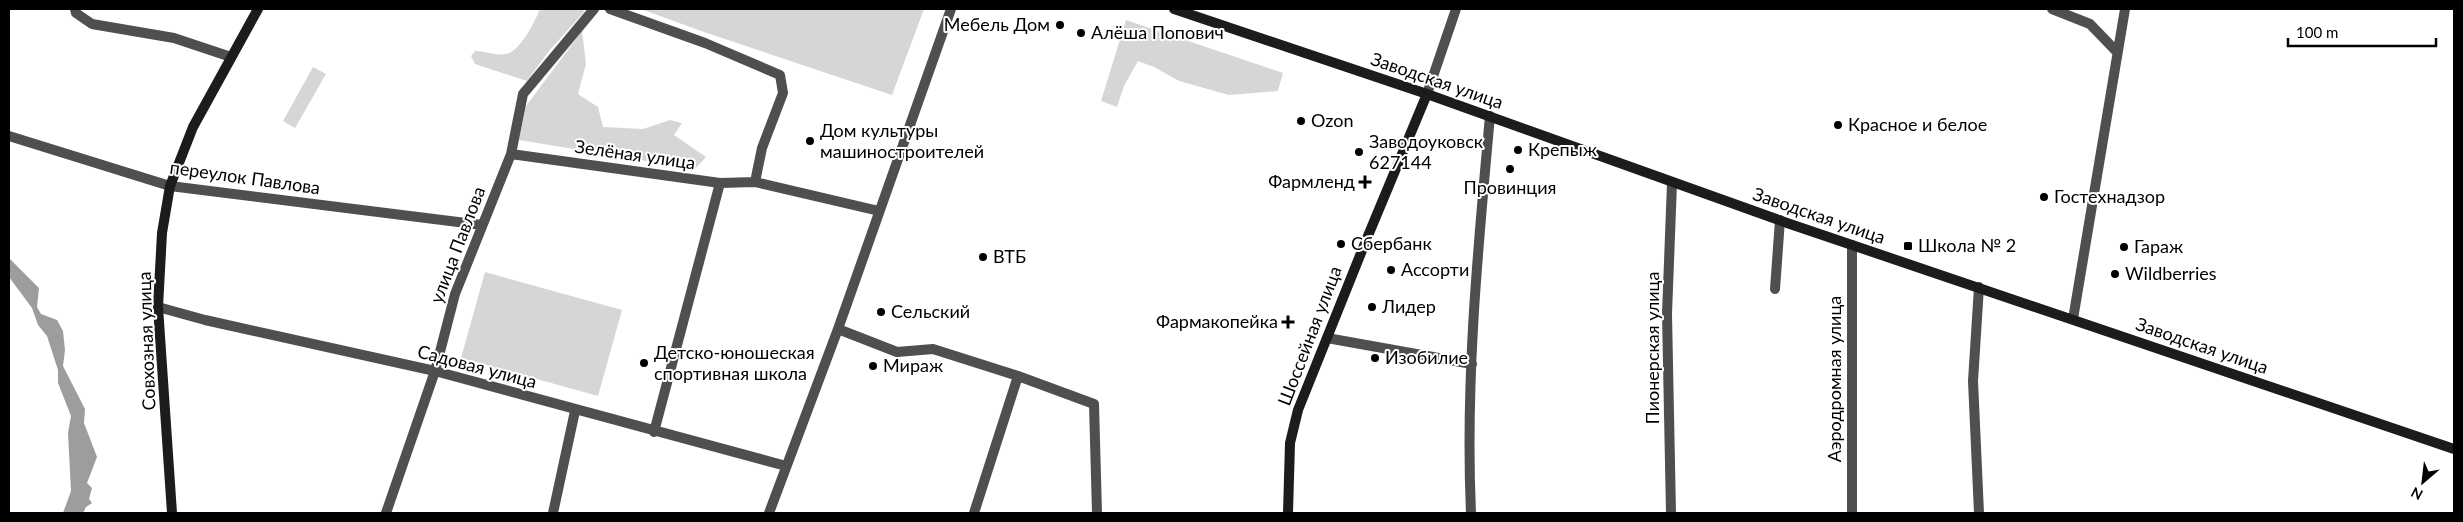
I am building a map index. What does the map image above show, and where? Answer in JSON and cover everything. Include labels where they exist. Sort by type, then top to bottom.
[{"type":"street","points":[[75,9],[76,13],[92,24],[174,38],[231,57]]},
{"type":"street","name":"Совхозная улица","points":[[172,513],[158,307],[162,233],[170,186],[193,128],[258,9]]},
{"type":"street","name":"улица Павлова","points":[[386,513],[435,371],[454,294],[511,154],[523,94],[594,9]]},
{"type":"street","points":[[610,9],[705,43],[780,75],[783,93],[762,148],[755,182]]},
{"type":"street","points":[[769,513],[838,328],[951,9]]},
{"type":"street","name":"Заводская улица","points":[[1174,9],[1428,94],[1672,183],[1852,245],[2454,449]]},
{"type":"street","points":[[1428,94],[1456,9]]},
{"type":"street","points":[[2052,9],[2090,24],[2118,52]]},
{"type":"street","points":[[2072,319],[2125,9]]},
{"type":"street","name":"Шоссейная улица","points":[[1288,513],[1290,442],[1298,410],[1428,94]]},
{"type":"street","points":[[1471,513],[1468,466],[1474,289],[1490,116]]},
{"type":"street","name":"переулок Павлова","points":[[9,136],[170,186],[482,225]]},
{"type":"street","name":"Зелёная улица","points":[[511,154],[720,183],[755,182],[879,211]]},
{"type":"street","points":[[654,432],[720,183]]},
{"type":"street","name":"Пионерская улица","points":[[1671,513],[1667,314],[1672,183]]},
{"type":"street","points":[[1775,289],[1780,220]]},
{"type":"street","name":"Аэродромная улица","points":[[1852,245],[1852,513]]},
{"type":"street","points":[[1979,287],[1973,381],[1979,513]]},
{"type":"street","name":"Садовая улица","points":[[158,307],[205,320],[435,371],[576,411],[786,466]]},
{"type":"street","points":[[838,328],[897,352],[933,349],[1018,376],[1094,404],[1097,513]]},
{"type":"street","points":[[1327,338],[1472,364]]},
{"type":"street","points":[[974,513],[1018,376]]},
{"type":"street","points":[[554,513],[576,411]]},
{"type":"shaded area","points":[[540,9],[579,9],[585,11],[549,51],[527,81],[475,64],[471,56],[475,51],[506,54],[517,48],[535,21]]},
{"type":"shaded area","points":[[641,9],[924,9],[892,95]]},
{"type":"shaded area","points":[[1126,20],[1283,73],[1278,91],[1229,95],[1179,81],[1154,67],[1138,61],[1124,86],[1117,107],[1101,101]]},
{"type":"shaded area","points":[[582,31],[586,64],[578,94],[598,107],[603,127],[643,129],[670,120],[682,123],[674,135],[706,157],[695,169],[519,140],[526,106]]},
{"type":"shaded area","points":[[313,67],[326,74],[295,128],[283,121]]},
{"type":"shaded area","points":[[9,258],[39,288],[37,307],[41,314],[57,320],[63,331],[65,350],[63,366],[85,409],[84,423],[97,457],[87,483],[92,488],[89,499],[92,503],[86,507],[83,513],[63,513],[71,491],[68,433],[71,416],[58,383],[58,370],[47,336],[38,325],[32,308],[9,277]]},
{"type":"shaded area","points":[[485,272],[622,310],[598,396],[461,358]]},
{"type":"place","name":"Мебель Дом","points":[[1060,25]]},
{"type":"place","name":"Алёша Попович","points":[[1081,33]]},
{"type":"place","name":"Ozon","points":[[1301,121]]},
{"type":"place","name":"Красное и белое","points":[[1838,125]]},
{"type":"place","name":"Дом культуры машиностроителей","points":[[810,141]]},
{"type":"place","name":"Крепыж","points":[[1518,150]]},
{"type":"place","name":"Заводоуковск 627144","points":[[1359,152]]},
{"type":"place","name":"Провинция","points":[[1510,169]]},
{"type":"place","name":"Фармленд","points":[[1365,182]]},
{"type":"place","name":"Гостехнадзор","points":[[2044,197]]},
{"type":"place","name":"Сбербанк","points":[[1341,244]]},
{"type":"place","name":"Школа № 2","points":[[1908,246]]},
{"type":"place","name":"Гараж","points":[[2124,247]]},
{"type":"place","name":"ВТБ","points":[[983,257]]},
{"type":"place","name":"Ассорти","points":[[1391,270]]},
{"type":"place","name":"Wildberries","points":[[2115,274]]},
{"type":"place","name":"Лидер","points":[[1372,307]]},
{"type":"place","name":"Сельский","points":[[881,312]]},
{"type":"place","name":"Фармакопейка","points":[[1288,322]]},
{"type":"place","name":"Изобилие","points":[[1375,358]]},
{"type":"place","name":"Детско-юношеская спортивная школа","points":[[644,363]]},
{"type":"place","name":"Мираж","points":[[873,366]]}]
